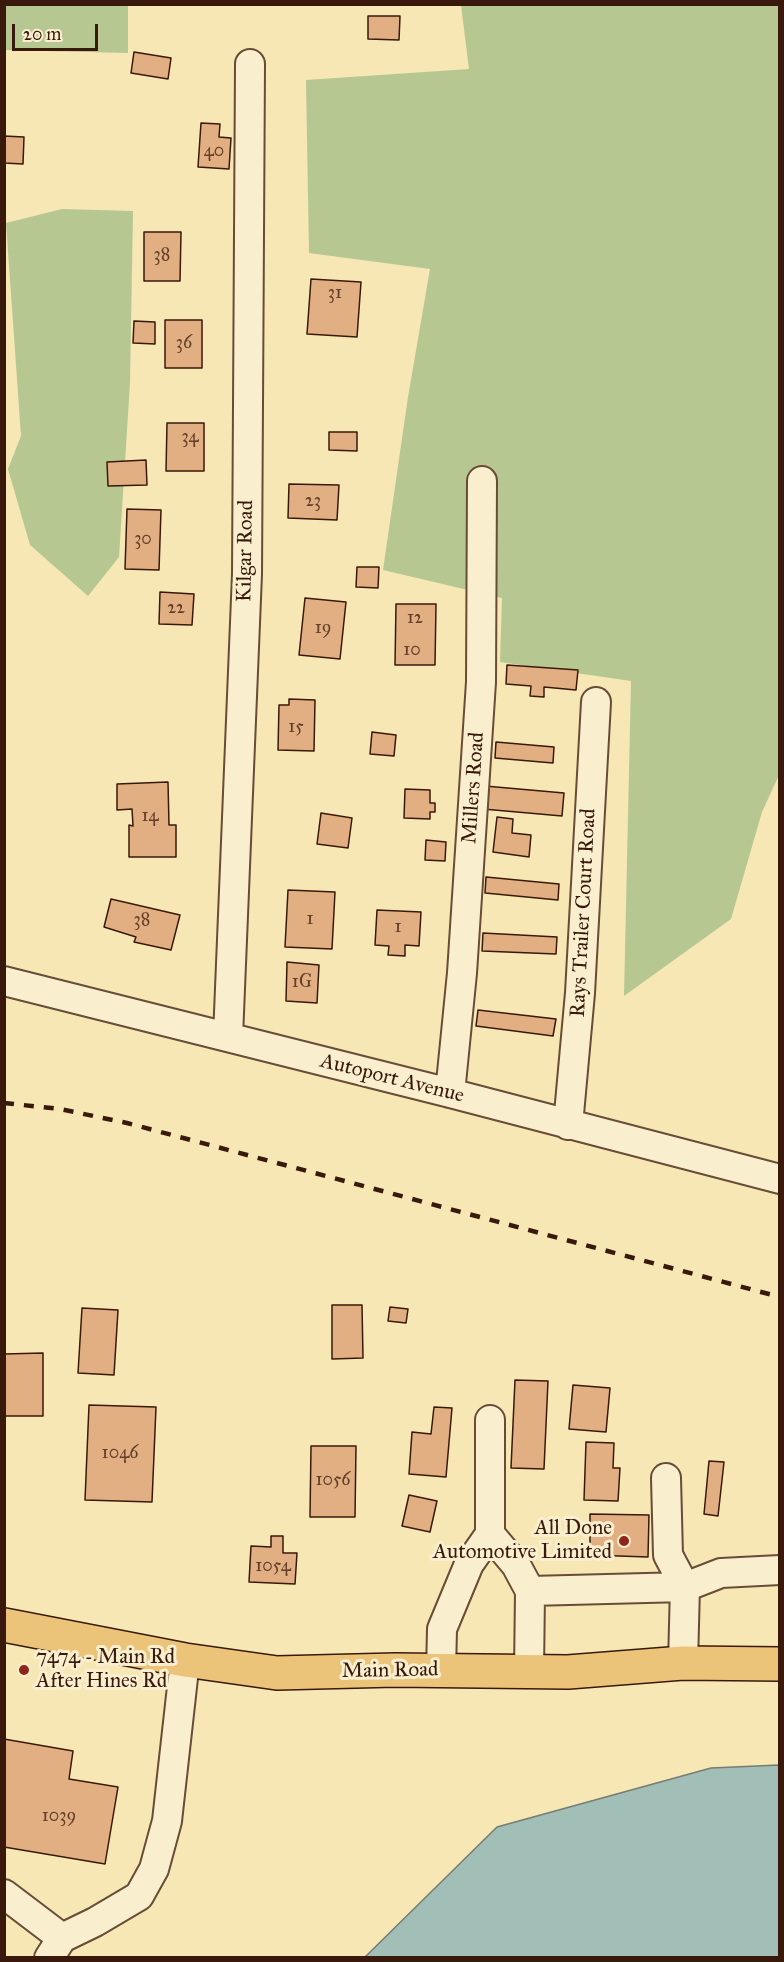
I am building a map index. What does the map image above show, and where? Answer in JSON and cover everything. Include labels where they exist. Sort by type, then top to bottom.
[{"type":"main road","name":"Main Road","points":[[4,1625],[184,1660],[276,1673],[394,1670],[568,1672],[683,1663],[780,1664]]},
{"type":"street","name":"Kilgar Road","points":[[228,1037],[247,574],[250,64]]},
{"type":"street","name":"Millers Road","points":[[450,1093],[462,973],[482,682],[482,481]]},
{"type":"street","name":"Rays Trailer Court Road","points":[[568,1125],[580,993],[596,702]]},
{"type":"street","name":"Autoport Avenue","points":[[4,981],[780,1179]]},
{"type":"street","points":[[441,1671],[442,1629],[469,1564],[490,1534],[490,1420]]},
{"type":"street","points":[[666,1478],[669,1555],[685,1587],[683,1663]]},
{"type":"street","points":[[490,1534],[516,1565],[530,1591],[529,1672]]},
{"type":"street","points":[[530,1591],[685,1587],[721,1573],[780,1570]]},
{"type":"street","points":[[4,1894],[55,1948],[139,1896],[154,1869],[167,1821],[184,1660]]},
{"type":"green space","points":[[5,4],[128,5],[128,53],[5,50]]},
{"type":"green space","points":[[461,5],[779,5],[779,775],[762,812],[731,919],[624,996],[631,681],[500,662],[502,598],[383,570],[408,397],[430,269],[309,253],[306,80],[469,69]]},
{"type":"green space","points":[[62,209],[133,211],[130,383],[119,557],[88,596],[30,545],[8,469],[21,436],[6,223]]},
{"type":"water","points":[[779,1765],[779,1957],[365,1957],[497,1827],[711,1768]]},
{"type":"building","points":[[368,16],[400,16],[399,40],[368,39]]},
{"type":"building","points":[[134,52],[171,58],[168,79],[131,73]]},
{"type":"building","points":[[201,123],[220,124],[219,137],[231,138],[229,169],[198,167]]},
{"type":"building","points":[[4,136],[24,137],[23,164],[4,163]]},
{"type":"building","points":[[144,232],[181,232],[180,281],[144,281]]},
{"type":"building","points":[[311,279],[361,282],[357,337],[307,334]]},
{"type":"building","points":[[165,320],[202,320],[202,368],[165,368]]},
{"type":"building","points":[[134,321],[155,322],[155,344],[133,343]]},
{"type":"building","points":[[167,423],[204,423],[204,471],[166,471]]},
{"type":"building","points":[[329,432],[357,432],[357,451],[329,450]]},
{"type":"building","points":[[146,460],[147,485],[108,486],[107,462]]},
{"type":"building","points":[[289,484],[339,485],[337,520],[288,518]]},
{"type":"building","points":[[127,509],[161,510],[159,570],[125,569]]},
{"type":"building","points":[[357,567],[379,567],[378,588],[356,587]]},
{"type":"building","points":[[160,592],[194,594],[192,625],[159,624]]},
{"type":"building","points":[[305,598],[346,602],[340,659],[299,655]]},
{"type":"building","points":[[396,604],[436,604],[435,665],[395,665]]},
{"type":"building","points":[[507,665],[578,670],[576,690],[544,687],[544,697],[530,696],[531,686],[506,684]]},
{"type":"building","points":[[289,699],[315,700],[314,751],[278,750],[279,705],[289,705]]},
{"type":"building","points":[[372,732],[396,735],[394,756],[370,754]]},
{"type":"building","points":[[496,742],[554,747],[553,763],[495,758]]},
{"type":"building","points":[[168,782],[169,825],[176,825],[176,857],[129,857],[129,825],[133,826],[132,809],[117,810],[117,784]]},
{"type":"building","points":[[485,786],[564,793],[562,816],[483,809]]},
{"type":"building","points":[[405,789],[430,790],[430,803],[435,803],[435,812],[430,812],[430,819],[404,818]]},
{"type":"building","points":[[321,813],[352,818],[348,848],[317,844]]},
{"type":"building","points":[[497,817],[513,819],[512,833],[531,835],[529,857],[493,852]]},
{"type":"building","points":[[426,840],[446,842],[445,861],[425,860]]},
{"type":"building","points":[[486,877],[559,884],[558,900],[485,893]]},
{"type":"building","points":[[288,890],[335,892],[332,949],[285,947]]},
{"type":"building","points":[[111,899],[180,915],[171,950],[134,942],[136,937],[104,927]]},
{"type":"building","points":[[377,910],[421,912],[419,946],[405,945],[405,956],[388,955],[389,946],[375,945]]},
{"type":"building","points":[[483,933],[557,937],[556,954],[482,951]]},
{"type":"building","points":[[287,962],[319,965],[317,1003],[286,1001]]},
{"type":"building","points":[[478,1010],[556,1019],[553,1036],[476,1026]]},
{"type":"building","points":[[332,1305],[362,1305],[363,1358],[332,1359]]},
{"type":"building","points":[[390,1307],[408,1309],[406,1323],[388,1321]]},
{"type":"building","points":[[82,1308],[118,1310],[114,1375],[78,1373]]},
{"type":"building","points":[[43,1353],[43,1416],[4,1416],[4,1354]]},
{"type":"building","points":[[515,1380],[548,1381],[544,1469],[511,1468]]},
{"type":"building","points":[[573,1385],[610,1388],[606,1432],[569,1429]]},
{"type":"building","points":[[89,1405],[156,1407],[152,1502],[85,1500]]},
{"type":"building","points":[[434,1407],[452,1408],[446,1477],[409,1474],[412,1432],[431,1434]]},
{"type":"building","points":[[586,1442],[614,1443],[613,1468],[620,1468],[618,1501],[584,1500]]},
{"type":"building","points":[[311,1446],[356,1446],[355,1517],[310,1517]]},
{"type":"building","points":[[709,1461],[724,1462],[718,1516],[704,1514]]},
{"type":"building","points":[[409,1495],[437,1501],[430,1532],[402,1526]]},
{"type":"building","points":[[590,1514],[649,1515],[648,1557],[590,1555]]},
{"type":"building","points":[[271,1536],[283,1536],[283,1553],[297,1553],[295,1584],[249,1582],[251,1546],[271,1547]]},
{"type":"building","points":[[4,1739],[73,1751],[69,1779],[118,1787],[105,1864],[4,1847]]},
{"type":"railway","points":[[4,1103],[60,1109],[127,1123],[780,1297]]},
{"type":"place","name":"All Done Automotive Limited","points":[[624,1541]]},
{"type":"place","name":"7474 - Main Rd After Hines Rd","points":[[24,1670]]}]
